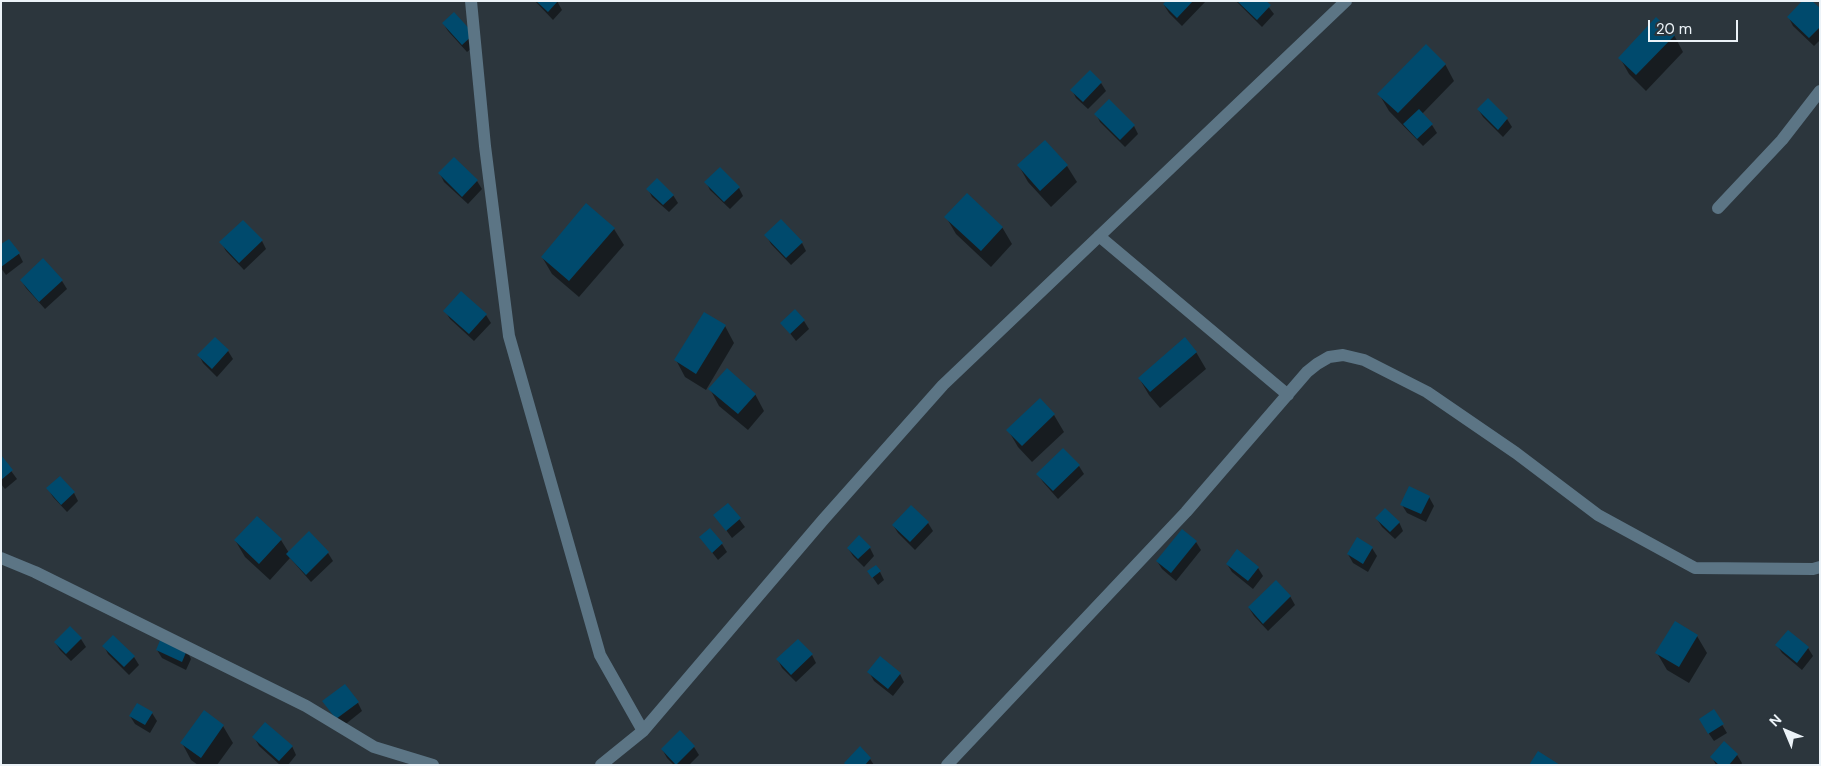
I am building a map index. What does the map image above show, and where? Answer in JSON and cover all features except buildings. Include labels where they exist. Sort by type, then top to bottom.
[{"type":"street","points":[[471,1],[509,336],[600,655],[642,731]]},
{"type":"street","points":[[601,765],[642,731],[823,520],[943,385],[1346,1]]},
{"type":"street","points":[[1718,208],[1782,140],[1820,91]]},
{"type":"street","points":[[1099,236],[1288,395]]},
{"type":"street","points":[[947,765],[1186,512],[1307,372],[1330,357],[1354,356],[1427,392],[1516,453],[1598,516],[1695,568],[1813,569],[1820,567]]},
{"type":"street","points":[[1,558],[35,572],[306,706],[374,747],[433,765]]}]
